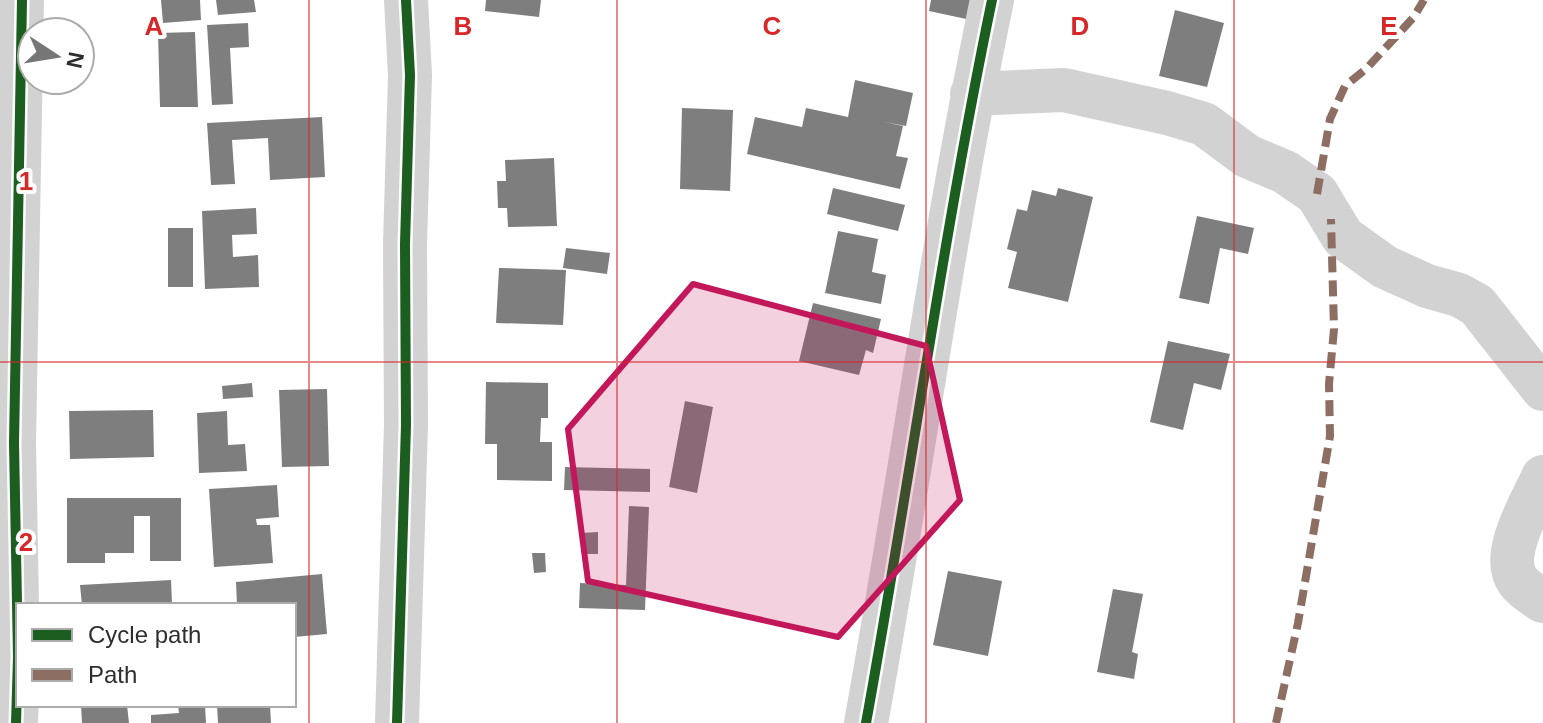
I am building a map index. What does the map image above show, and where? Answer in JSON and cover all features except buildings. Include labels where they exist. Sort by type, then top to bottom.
[{"type":"street","points":[[16,618],[7,442],[22,0]]},
{"type":"street","points":[[397,723],[406,425],[405,244],[410,75],[406,0]]},
{"type":"street","points":[[866,723],[900,536],[972,94],[992,0]]},
{"type":"street","points":[[972,94],[1064,90],[1204,124],[1247,156],[1285,172],[1317,194],[1343,237],[1385,267],[1477,305],[1543,389]]},
{"type":"street","points":[[1543,477],[1519,530],[1511,561],[1516,579],[1543,601]]},
{"type":"highlighted area","points":[[693,284],[926,346],[960,500],[838,637],[588,581],[568,429]]},
{"type":"marked path","points":[[1317,194],[1330,119],[1345,86],[1366,69],[1413,18],[1424,0]]},
{"type":"marked path","points":[[1276,723],[1298,623],[1330,436],[1329,384],[1334,329],[1331,219]]},
{"type":"cycle path","points":[[17,603],[14,443],[22,0]]},
{"type":"cycle path","points":[[397,723],[406,425],[405,244],[410,75],[406,0]]},
{"type":"cycle path","points":[[866,723],[957,180],[992,0]]},
{"type":"cycle path","points":[[16,707],[16,723]]}]
